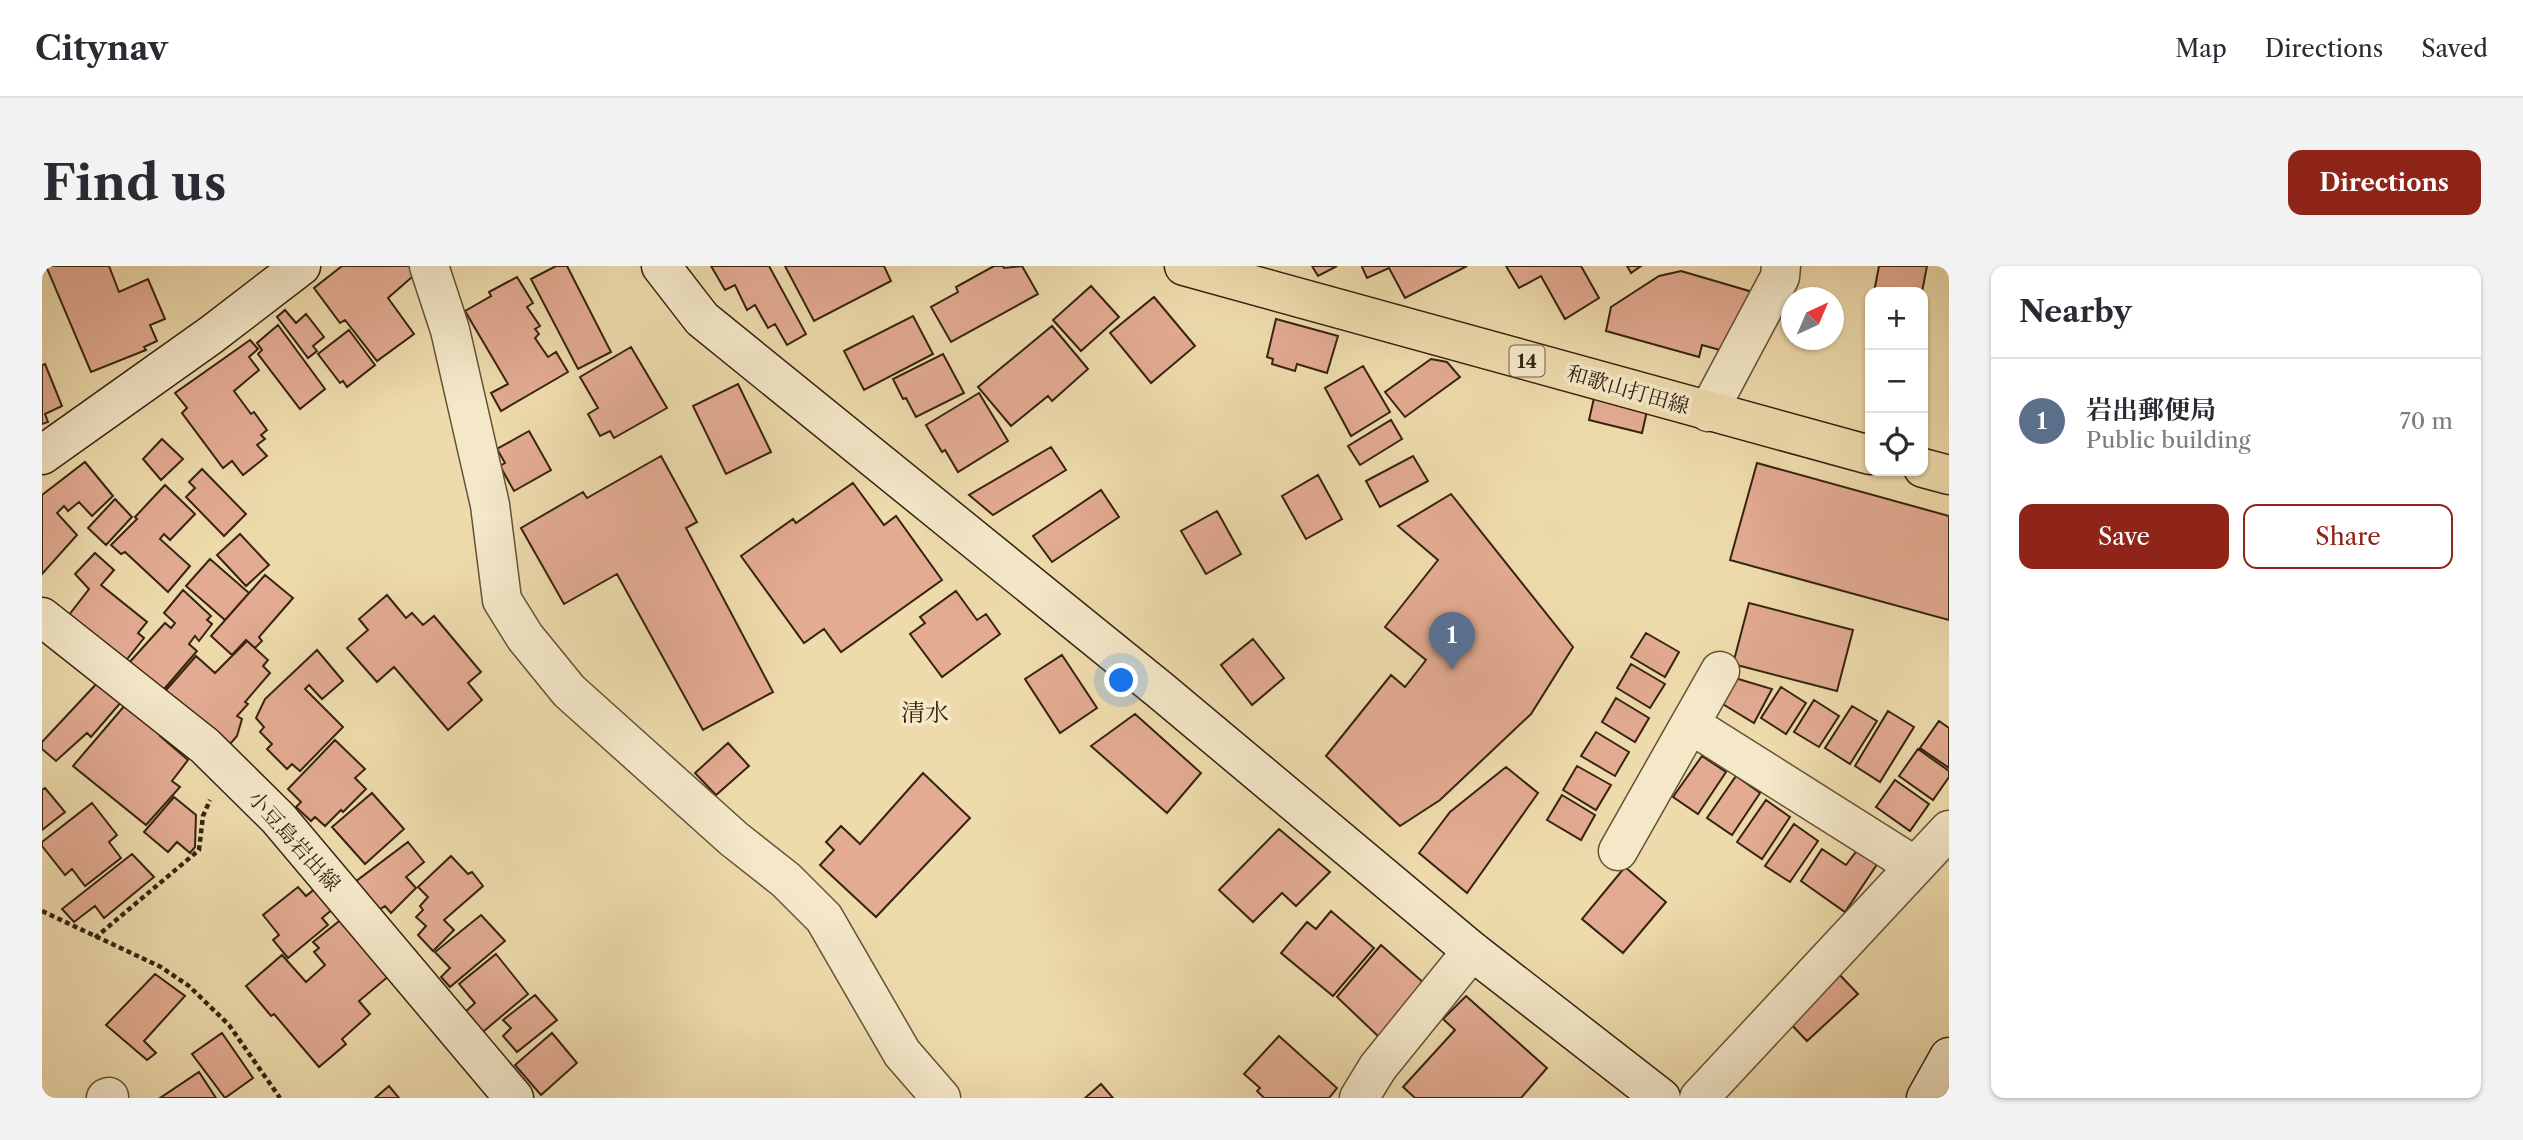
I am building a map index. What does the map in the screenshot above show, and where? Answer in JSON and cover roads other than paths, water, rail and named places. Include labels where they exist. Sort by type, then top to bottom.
[{"type":"main road","name":"和歌山打田線","points":[[1184,266],[1865,454]]},
{"type":"main road","points":[[1928,469],[1949,475]]},
{"type":"street","points":[[42,454],[211,335],[301,266]]},
{"type":"street","points":[[429,266],[450,330],[490,505],[502,600],[525,637],[569,691],[734,839],[786,880],[824,918],[902,1053],[941,1098]]},
{"type":"street","points":[[661,266],[702,319],[1160,690],[1472,951],[1661,1098]]},
{"type":"street","points":[[1708,412],[1780,277],[1781,266]]},
{"type":"street","name":"小豆島岩出線","points":[[42,617],[205,746],[278,818],[514,1098]]},
{"type":"street","points":[[1618,851],[1720,671]]},
{"type":"street","points":[[1690,724],[1915,866]]},
{"type":"street","points":[[1699,1098],[1949,830]]},
{"type":"street","points":[[1359,1098],[1378,1067],[1472,951]]},
{"type":"street","points":[[1926,1098],[1949,1057]]},
{"type":"place","name":"岩出郵便局","points":[[1452,670]]},
{"type":"district","name":"清水","points":[[925,713]]}]
